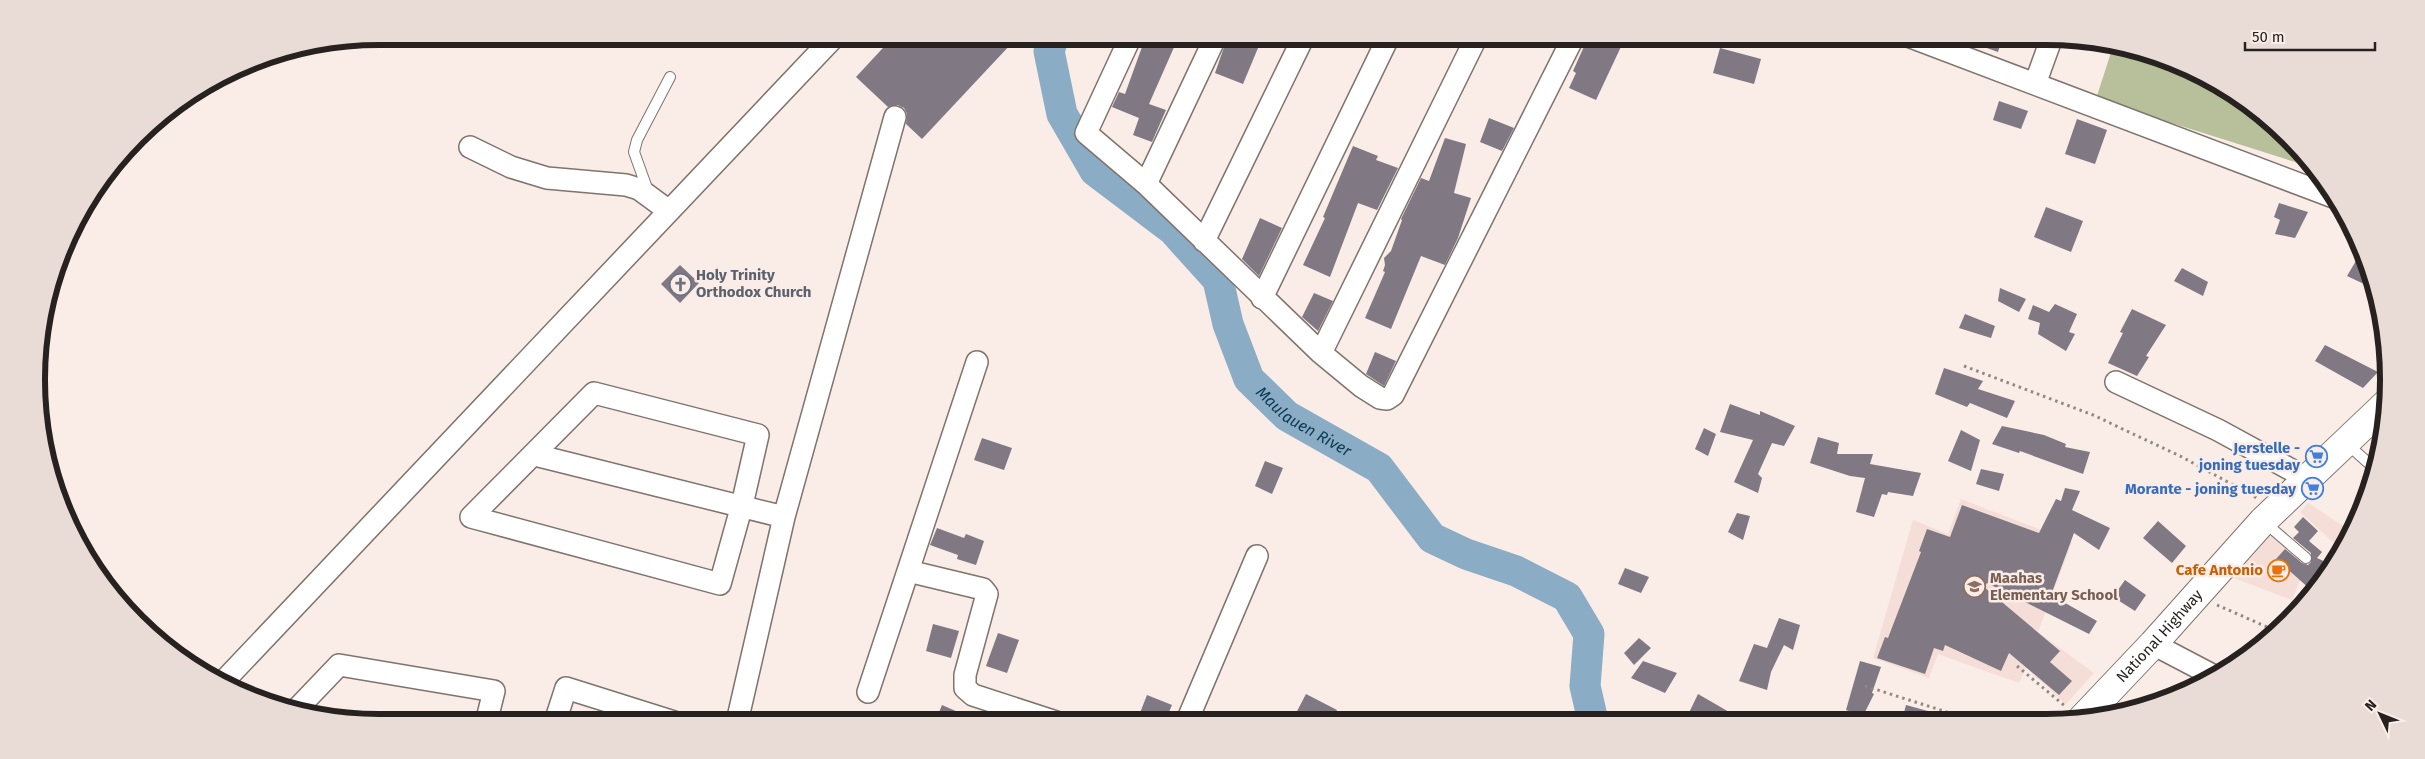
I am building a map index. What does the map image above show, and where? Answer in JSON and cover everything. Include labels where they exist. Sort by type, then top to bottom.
[{"type":"main road","name":"National Highway","points":[[2076,712],[2153,644],[2270,515],[2378,412]]},
{"type":"street","points":[[227,677],[827,45]]},
{"type":"street","points":[[1126,45],[1086,133],[1146,184],[1321,353],[1361,386],[1380,398],[1387,399],[1392,395],[1569,45]]},
{"type":"street","points":[[1146,184],[1212,45]]},
{"type":"street","points":[[1204,241],[1300,45]]},
{"type":"street","points":[[1262,298],[1386,45]]},
{"type":"street","points":[[1321,353],[1473,45]]},
{"type":"street","points":[[1943,45],[2035,84],[2323,193]]},
{"type":"street","points":[[2035,84],[2049,45]]},
{"type":"street","points":[[739,714],[784,517],[895,117]]},
{"type":"street","points":[[470,146],[511,167],[547,178],[626,185],[649,194],[670,211]]},
{"type":"street","points":[[868,692],[977,362]]},
{"type":"street","points":[[2116,382],[2218,430],[2308,479]]},
{"type":"street","points":[[594,393],[758,435],[742,505],[720,584],[471,517],[535,455],[594,393]]},
{"type":"street","points":[[535,455],[784,517]]},
{"type":"street","points":[[1190,714],[1257,556]]},
{"type":"street","points":[[908,571],[983,589],[987,594],[964,675],[965,688],[973,695],[1031,714]]},
{"type":"street","points":[[2153,644],[2207,672]]},
{"type":"street","points":[[301,705],[339,665],[494,692],[488,714]]},
{"type":"street","points":[[558,714],[566,688],[649,714]]},
{"type":"lane","points":[[649,194],[634,152],[637,140],[670,77]]},
{"type":"lane","points":[[2346,442],[2370,464]]},
{"type":"lane","points":[[2270,515],[2306,558]]},
{"type":"path","points":[[1964,366],[2093,415],[2182,456],[2270,515]]},
{"type":"path","points":[[2196,595],[2269,628]]},
{"type":"path","points":[[2017,666],[2072,713]]},
{"type":"path","points":[[1865,686],[1953,714]]},
{"type":"shaded area","name":"Maahas Elementary School","points":[[1961,499],[2072,542],[2038,632],[2094,673],[2066,704],[2026,668],[2019,683],[1938,654],[1929,678],[1873,658],[1913,520],[1948,534]]},
{"type":"shaded area","points":[[2308,503],[2345,527],[2335,544],[2300,512]]},
{"type":"shaded area","points":[[2273,532],[2311,554],[2292,600],[2234,578]]},
{"type":"green space","points":[[2111,51],[2132,56],[2174,70],[2231,101],[2266,128],[2301,164],[2096,99]]},
{"type":"building","points":[[886,45],[1010,45],[922,139],[906,124],[907,114],[904,108],[898,105],[888,107],[856,77]]},
{"type":"building","points":[[1143,45],[1175,45],[1149,104],[1166,110],[1152,142],[1133,135],[1139,118],[1112,107],[1119,92],[1125,94]]},
{"type":"building","points":[[1225,45],[1250,45],[1258,48],[1243,84],[1215,73]]},
{"type":"building","points":[[1585,45],[1622,45],[1596,100],[1569,88],[1576,73],[1573,71]]},
{"type":"building","points":[[1978,45],[2000,45],[1998,52]]},
{"type":"building","points":[[1720,48],[1761,59],[1754,84],[1713,73]]},
{"type":"building","points":[[1999,101],[2028,111],[2021,129],[1993,120]]},
{"type":"building","points":[[1489,118],[1514,128],[1502,151],[1480,142]]},
{"type":"building","points":[[2077,119],[2107,130],[2095,164],[2065,154]]},
{"type":"building","points":[[1445,138],[1466,144],[1454,193],[1471,198],[1458,238],[1445,265],[1421,256],[1391,329],[1365,318],[1385,272],[1383,271],[1385,265],[1384,258],[1391,251],[1401,219],[1421,178],[1429,181]]},
{"type":"building","points":[[1353,146],[1378,156],[1376,160],[1398,168],[1377,210],[1358,203],[1330,277],[1303,265],[1325,218],[1323,217]]},
{"type":"building","points":[[2279,203],[2308,212],[2295,238],[2275,234],[2280,220],[2274,217]]},
{"type":"building","points":[[2046,207],[2083,221],[2071,252],[2034,237]]},
{"type":"building","points":[[1260,218],[1282,228],[1259,276],[1242,259]]},
{"type":"building","points":[[2357,259],[2365,282],[2364,284],[2347,276]]},
{"type":"building","name":"Holy Trinity Orthodox Church","points":[[680,265],[699,283],[680,303],[661,284]]},
{"type":"building","points":[[2182,268],[2208,282],[2203,296],[2174,281]]},
{"type":"building","points":[[2000,288],[2026,299],[2019,312],[1998,301]]},
{"type":"building","points":[[1314,293],[1333,301],[1318,331],[1302,317]]},
{"type":"building","points":[[2055,304],[2077,314],[2069,332],[2075,334],[2066,351],[2038,334],[2040,323],[2028,319],[2033,305],[2049,312]]},
{"type":"building","points":[[2132,309],[2166,325],[2146,356],[2149,357],[2137,376],[2108,363],[2123,333],[2120,332]]},
{"type":"building","points":[[1965,314],[1995,326],[1991,338],[1959,328]]},
{"type":"building","points":[[2325,345],[2378,372],[2363,388],[2315,361]]},
{"type":"building","points":[[1375,352],[1396,361],[1384,386],[1366,374]]},
{"type":"building","points":[[1944,368],[1983,381],[1978,389],[2015,401],[2007,418],[1970,403],[1967,407],[1935,394]]},
{"type":"building","points":[[1730,404],[1760,415],[1760,411],[1795,426],[1784,446],[1772,443],[1758,474],[1762,478],[1758,493],[1734,482],[1753,440],[1720,432]]},
{"type":"building","points":[[2002,426],[2044,435],[2066,444],[2065,447],[2090,452],[2083,474],[2020,451],[2019,453],[1992,444]]},
{"type":"building","points":[[1704,428],[1716,434],[1708,456],[1695,449]]},
{"type":"building","points":[[1961,430],[1980,440],[1971,471],[1948,461]]},
{"type":"building","points":[[1818,437],[1839,443],[1837,454],[1873,454],[1870,464],[1921,473],[1913,496],[1888,492],[1887,495],[1882,494],[1874,517],[1856,512],[1865,478],[1850,476],[1810,463]]},
{"type":"building","points":[[982,438],[1012,448],[1004,470],[974,460]]},
{"type":"building","points":[[1265,461],[1283,468],[1272,494],[1255,486]]},
{"type":"building","points":[[1981,469],[2004,474],[1999,491],[1976,484]]},
{"type":"building","name":"Maahas Elementary School","points":[[2065,488],[2080,491],[2072,510],[2110,528],[2099,550],[2074,533],[2051,595],[2097,621],[2089,634],[1987,583],[1984,587],[2060,651],[2050,662],[2072,681],[2059,695],[2009,653],[2001,671],[1945,645],[1943,651],[1934,648],[1925,674],[1877,658],[1885,637],[1888,638],[1921,552],[1919,551],[1927,529],[1950,537],[1962,505],[2039,533],[2056,499],[2061,501]]},
{"type":"building","points":[[1737,513],[1750,516],[1743,540],[1728,532]]},
{"type":"building","points":[[2303,517],[2318,531],[2309,541],[2322,552],[2317,558],[2326,562],[2308,587],[2276,559],[2285,549],[2302,563],[2308,565],[2311,562],[2311,553],[2293,538],[2299,532],[2294,527]]},
{"type":"building","points":[[2158,521],[2186,546],[2172,563],[2143,538]]},
{"type":"building","points":[[937,528],[964,538],[966,534],[984,541],[976,565],[957,559],[958,555],[930,545]]},
{"type":"building","points":[[1625,568],[1649,577],[1641,593],[1618,584]]},
{"type":"building","points":[[2125,580],[2146,595],[2135,611],[2113,597]]},
{"type":"building","points":[[1779,618],[1800,625],[1793,650],[1784,645],[1771,672],[1767,690],[1739,681],[1754,644],[1767,648]]},
{"type":"building","points":[[933,624],[959,631],[951,658],[926,651]]},
{"type":"building","points":[[998,633],[1019,640],[1007,673],[986,666]]},
{"type":"building","points":[[1639,638],[1651,648],[1634,665],[1624,653]]},
{"type":"building","points":[[1643,661],[1677,673],[1665,693],[1631,678]]},
{"type":"building","points":[[1860,661],[1881,667],[1872,693],[1874,694],[1864,714],[1846,710]]},
{"type":"building","points":[[1306,694],[1337,710],[1335,714],[1296,714]]},
{"type":"building","points":[[1698,694],[1733,714],[1688,714]]},
{"type":"building","points":[[1147,695],[1172,705],[1168,714],[1140,714]]},
{"type":"building","points":[[942,705],[963,714],[938,714]]},
{"type":"building","points":[[1906,705],[1939,714],[1904,714]]},
{"type":"waterway","name":"Maulauen River","points":[[1051,45],[1049,51],[1062,114],[1095,171],[1173,230],[1218,280],[1228,324],[1249,379],[1287,416],[1379,468],[1432,538],[1466,554],[1516,571],[1567,597],[1589,634],[1585,686],[1591,714]]},
{"type":"place","name":"Holy Trinity Orthodox Church","points":[[680,284]]},
{"type":"place","name":"Jerstelle - joning tuesday","points":[[2316,457]]},
{"type":"place","name":"Morante - joning tuesday","points":[[2312,489]]},
{"type":"place","name":"Cafe Antonio","points":[[2279,570]]},
{"type":"place","name":"Maahas Elementary School","points":[[1974,587]]}]
